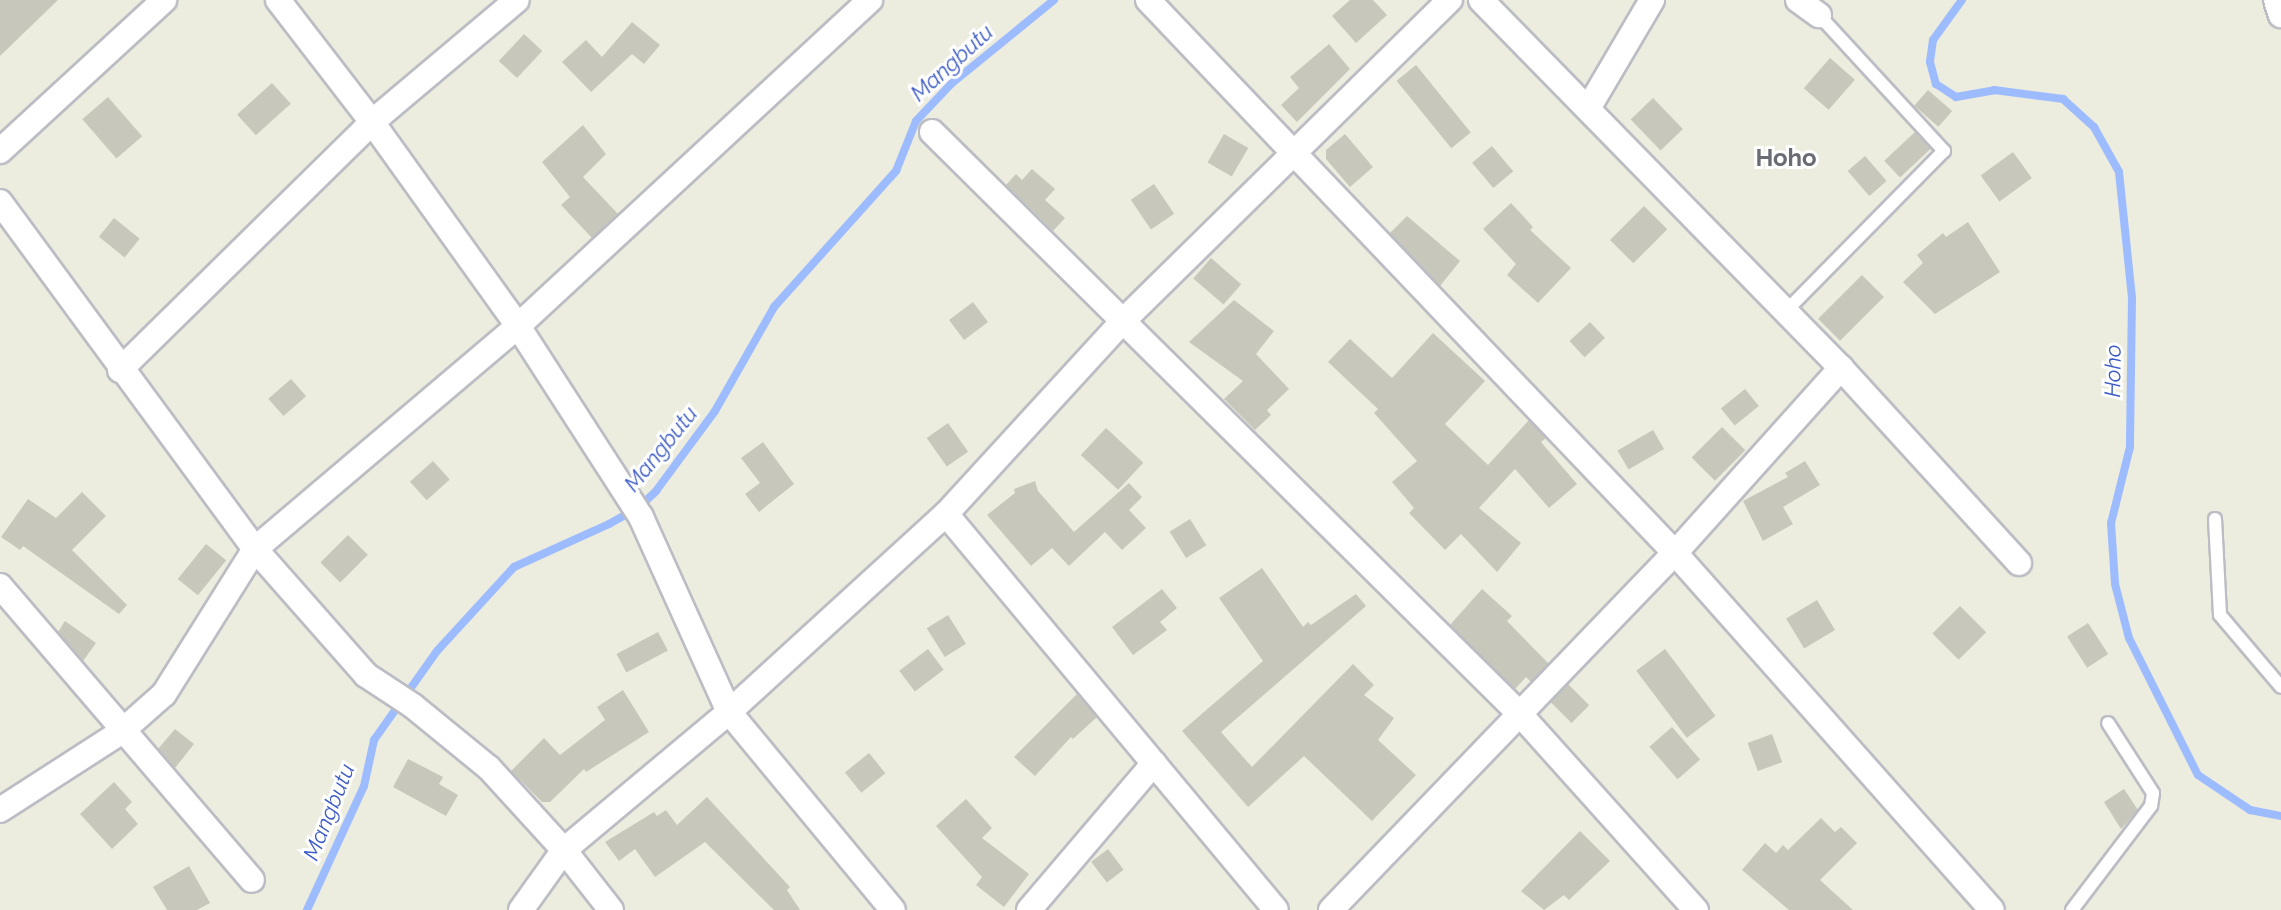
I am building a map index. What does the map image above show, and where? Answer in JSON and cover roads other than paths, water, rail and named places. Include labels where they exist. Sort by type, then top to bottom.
[{"type":"street","points":[[0,151],[164,0]]},
{"type":"street","points":[[278,0],[372,123],[518,326],[640,517],[729,712],[892,910]]},
{"type":"street","points":[[120,370],[372,123],[517,0]]},
{"type":"street","points":[[0,810],[121,732],[164,694],[255,549],[518,326],[870,0]]},
{"type":"street","points":[[1148,0],[1292,154],[1675,553],[1992,910]]},
{"type":"street","points":[[521,910],[564,850],[729,712],[946,514],[1124,320],[1450,0]]},
{"type":"street","points":[[1481,0],[1589,107],[1841,368],[2019,563]]},
{"type":"street","points":[[1589,107],[1652,0]]},
{"type":"street","points":[[1798,0],[1819,15]]},
{"type":"street","points":[[2276,0],[2281,15]]},
{"type":"street","points":[[932,132],[1519,713],[1696,910]]},
{"type":"street","points":[[0,202],[120,370],[255,549],[366,675],[404,700],[489,768],[564,850],[611,910]]},
{"type":"street","points":[[1331,910],[1675,553],[1841,368]]},
{"type":"street","points":[[946,514],[1276,910]]},
{"type":"street","points":[[0,586],[121,732],[252,880]]},
{"type":"street","points":[[1029,910],[1155,763]]},
{"type":"lane","points":[[1786,311],[1944,152],[1819,15]]},
{"type":"lane","points":[[2215,519],[2220,615],[2281,687]]},
{"type":"lane","points":[[2072,910],[2151,806],[2153,793],[2108,723]]},
{"type":"waterway","name":"Mangbutu","points":[[307,910],[364,786],[374,740],[437,651],[514,567],[609,524],[638,508],[656,491],[715,411],[774,307],[896,171],[916,121],[951,84],[1054,0]]},
{"type":"waterway","name":"Hoho","points":[[1962,0],[1933,40],[1930,62],[1936,84],[1956,97],[1994,90],[2063,99],[2094,127],[2119,172],[2132,298],[2130,447],[2111,523],[2115,584],[2129,638],[2198,775],[2250,810],[2281,816]]},
{"type":"district","name":"Hoho","points":[[1786,158]]}]
